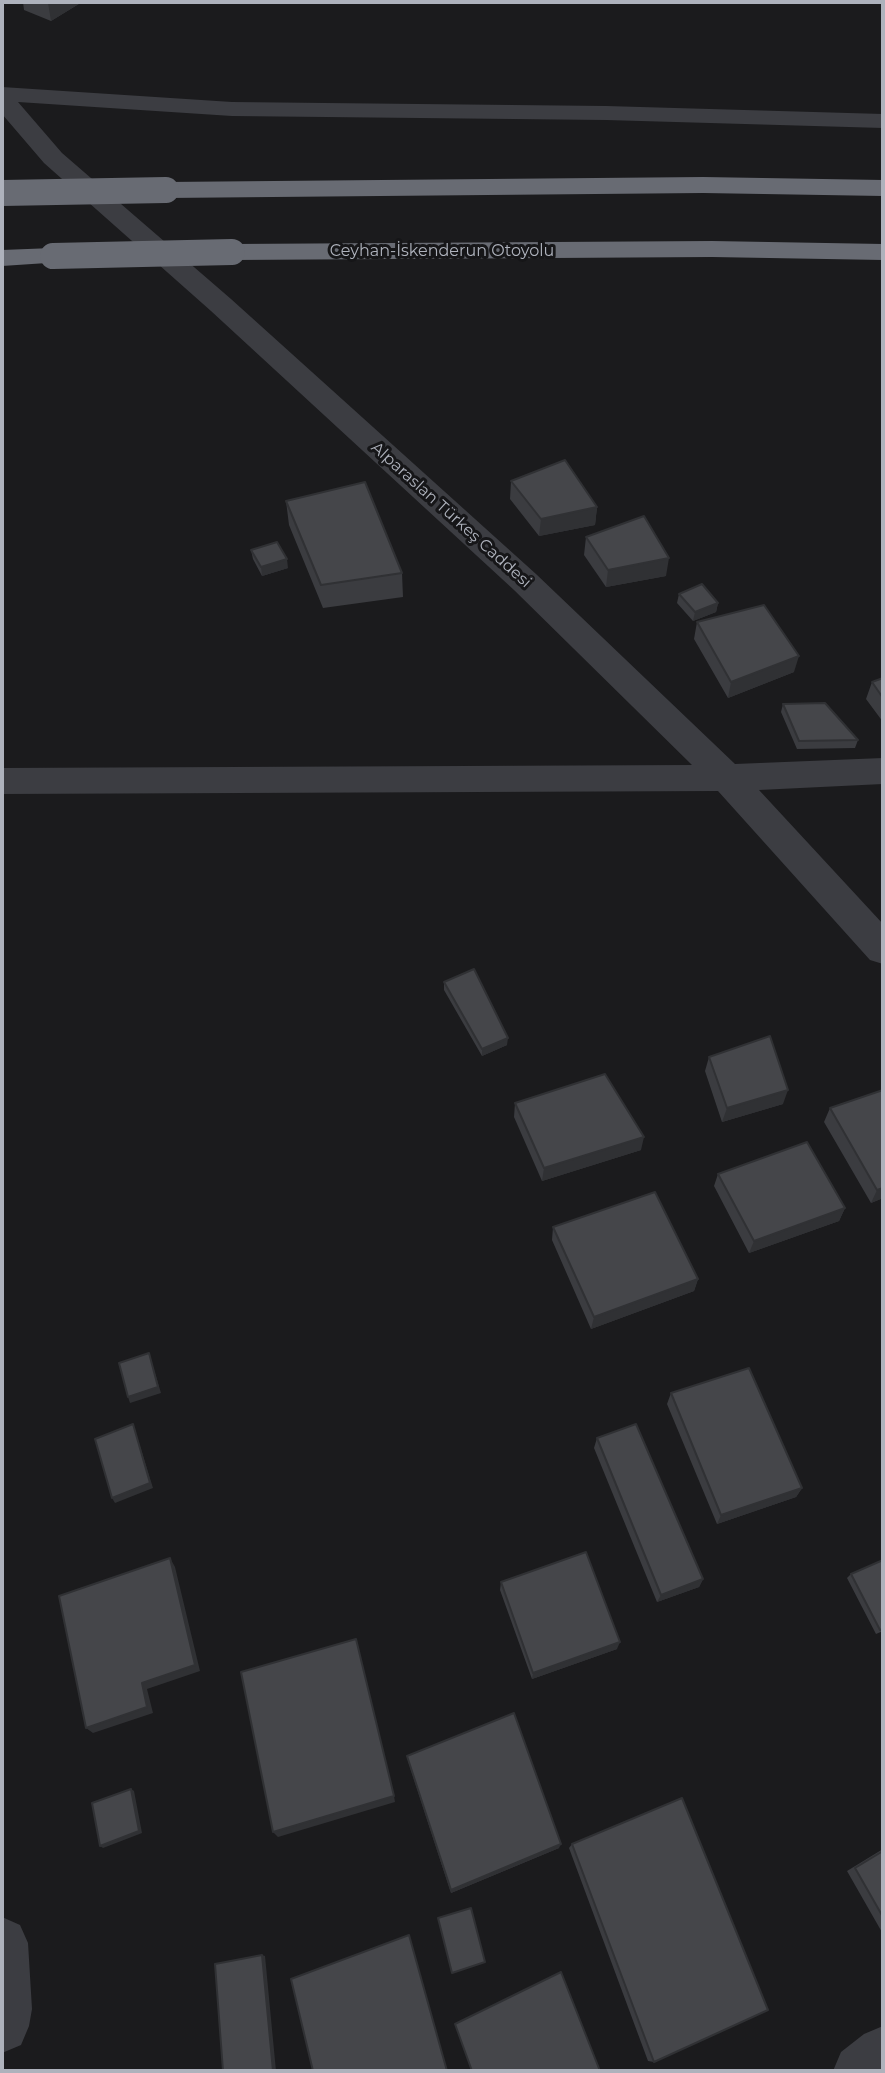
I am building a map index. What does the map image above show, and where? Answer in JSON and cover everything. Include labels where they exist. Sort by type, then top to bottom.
[{"type":"highway","points":[[2,193],[703,185],[883,188]]},
{"type":"highway","name":"Ceyhan-İskenderun Otoyolu","points":[[2,258],[232,252],[712,249],[883,251]]},
{"type":"street","points":[[2,96],[232,110],[606,113],[883,121]]},
{"type":"street","name":"Alparaslan Türkeş Caddesi","points":[[2,96],[53,158],[221,305],[525,582],[727,778],[883,949]]},
{"type":"street","points":[[2,781],[727,778],[883,771]]},
{"type":"street","points":[[2,1943],[5,2009],[2,2026]]},
{"type":"street","points":[[860,2071],[883,2053]]},
{"type":"building","points":[[565,460],[597,507],[541,519],[511,481]]},
{"type":"building","points":[[365,482],[402,573],[321,585],[286,501]]},
{"type":"building","points":[[644,516],[669,558],[608,570],[586,537]]},
{"type":"building","points":[[277,542],[287,559],[261,567],[251,550]]},
{"type":"building","points":[[702,584],[718,603],[695,612],[679,594]]},
{"type":"building","points":[[764,605],[799,656],[731,682],[697,622]]},
{"type":"building","points":[[883,678],[883,698],[872,682]]},
{"type":"building","points":[[825,703],[858,740],[799,741],[783,704]]},
{"type":"building","points":[[474,969],[508,1038],[482,1049],[444,982]]},
{"type":"building","points":[[770,1036],[788,1090],[727,1108],[709,1057]]},
{"type":"building","points":[[605,1074],[644,1137],[544,1168],[515,1103]]},
{"type":"building","points":[[883,1090],[883,1188],[877,1190],[830,1108]]},
{"type":"building","points":[[807,1142],[845,1208],[754,1241],[718,1174]]},
{"type":"building","points":[[655,1192],[698,1279],[594,1317],[553,1227]]},
{"type":"building","points":[[149,1353],[158,1387],[128,1397],[119,1363]]},
{"type":"building","points":[[749,1368],[802,1488],[721,1515],[671,1393]]},
{"type":"building","points":[[133,1424],[150,1483],[112,1498],[95,1439]]},
{"type":"building","points":[[636,1424],[703,1579],[661,1595],[597,1438]]},
{"type":"building","points":[[586,1552],[620,1642],[533,1673],[501,1582]]},
{"type":"building","points":[[170,1558],[195,1665],[142,1683],[147,1707],[86,1728],[59,1596]]},
{"type":"building","points":[[883,1560],[883,1629],[880,1630],[851,1574]]},
{"type":"building","points":[[356,1639],[394,1796],[273,1832],[241,1672]]},
{"type":"building","points":[[514,1713],[561,1844],[451,1890],[407,1756]]},
{"type":"building","points":[[131,1789],[139,1831],[100,1846],[92,1803]]},
{"type":"building","points":[[682,1798],[768,2010],[654,2062],[572,1844]]},
{"type":"building","points":[[883,1851],[883,1917],[855,1868]]},
{"type":"building","points":[[471,1908],[485,1962],[452,1973],[438,1918]]},
{"type":"building","points":[[409,1935],[447,2071],[313,2071],[291,1979]]},
{"type":"building","points":[[262,1955],[273,2071],[223,2071],[215,1964]]},
{"type":"building","points":[[561,1972],[600,2071],[472,2071],[455,2024]]}]
